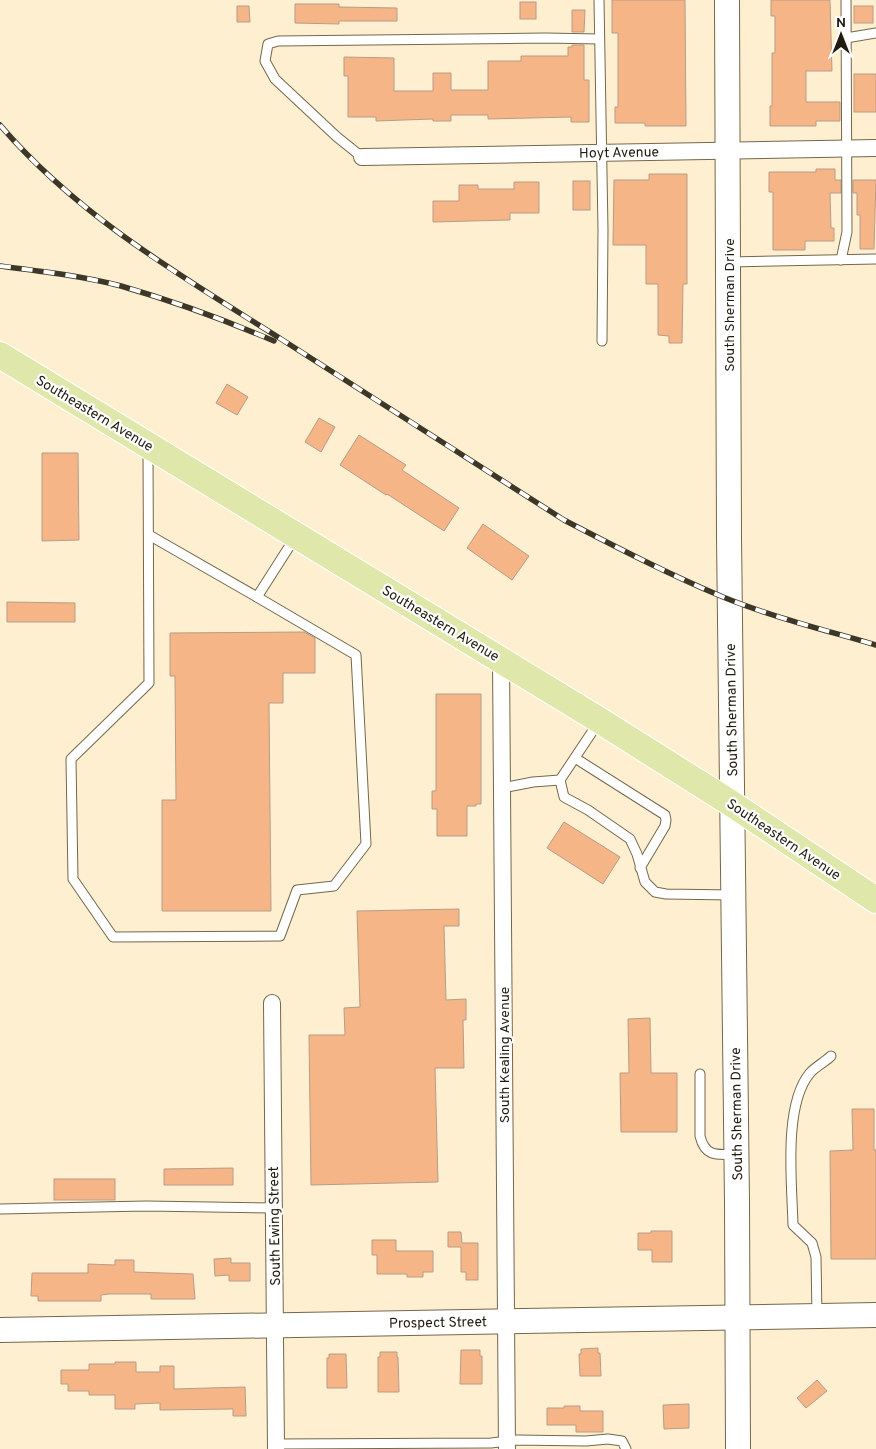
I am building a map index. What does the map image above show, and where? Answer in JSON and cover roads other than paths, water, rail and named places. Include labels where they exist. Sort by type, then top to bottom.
[{"type":"main road","name":"South Sherman Drive","points":[[727,0],[738,1449]]},
{"type":"main road","name":"Southeastern Avenue","points":[[0,355],[599,720],[732,804],[876,900]]},
{"type":"main road","name":"Prospect Street","points":[[0,1330],[876,1315]]},
{"type":"street","name":"Hoyt Avenue","points":[[362,157],[876,148]]},
{"type":"street","name":"South Kealing Avenue","points":[[501,660],[507,1446]]},
{"type":"street","name":"South Ewing Street","points":[[272,1003],[276,1446]]},
{"type":"lane","points":[[599,0],[602,152],[602,341]]},
{"type":"lane","points":[[841,260],[847,232],[846,0]]},
{"type":"lane","points":[[846,38],[876,33]]},
{"type":"lane","points":[[362,157],[337,137],[275,79],[265,61],[268,44],[278,41],[599,39]]},
{"type":"lane","points":[[729,262],[876,259]]},
{"type":"lane","points":[[148,446],[149,683],[71,759],[73,879],[113,937],[280,936],[297,890],[334,886],[366,844],[356,654],[149,535]]},
{"type":"lane","points":[[257,598],[296,536]]},
{"type":"lane","points":[[599,720],[560,780],[564,797],[588,810],[630,839],[638,854],[645,882],[655,892],[666,894],[734,895]]},
{"type":"lane","points":[[575,758],[665,815],[665,826],[640,868]]},
{"type":"lane","points":[[502,788],[533,782],[560,780]]},
{"type":"lane","points":[[817,1316],[816,1257],[812,1242],[793,1225],[791,1131],[797,1097],[810,1073],[831,1056]]},
{"type":"lane","points":[[700,1074],[700,1136],[702,1145],[709,1152],[717,1155],[736,1154]]},
{"type":"lane","points":[[0,1209],[146,1206],[274,1208]]},
{"type":"lane","points":[[276,1446],[507,1446],[517,1440],[586,1441],[608,1439],[622,1441],[626,1449]]},
{"type":"railway","points":[[0,125],[63,188],[132,242],[206,292],[564,520],[662,570],[723,597],[779,617],[876,645]]},
{"type":"railway","points":[[0,266],[46,272],[121,286],[199,311],[274,341]]}]
